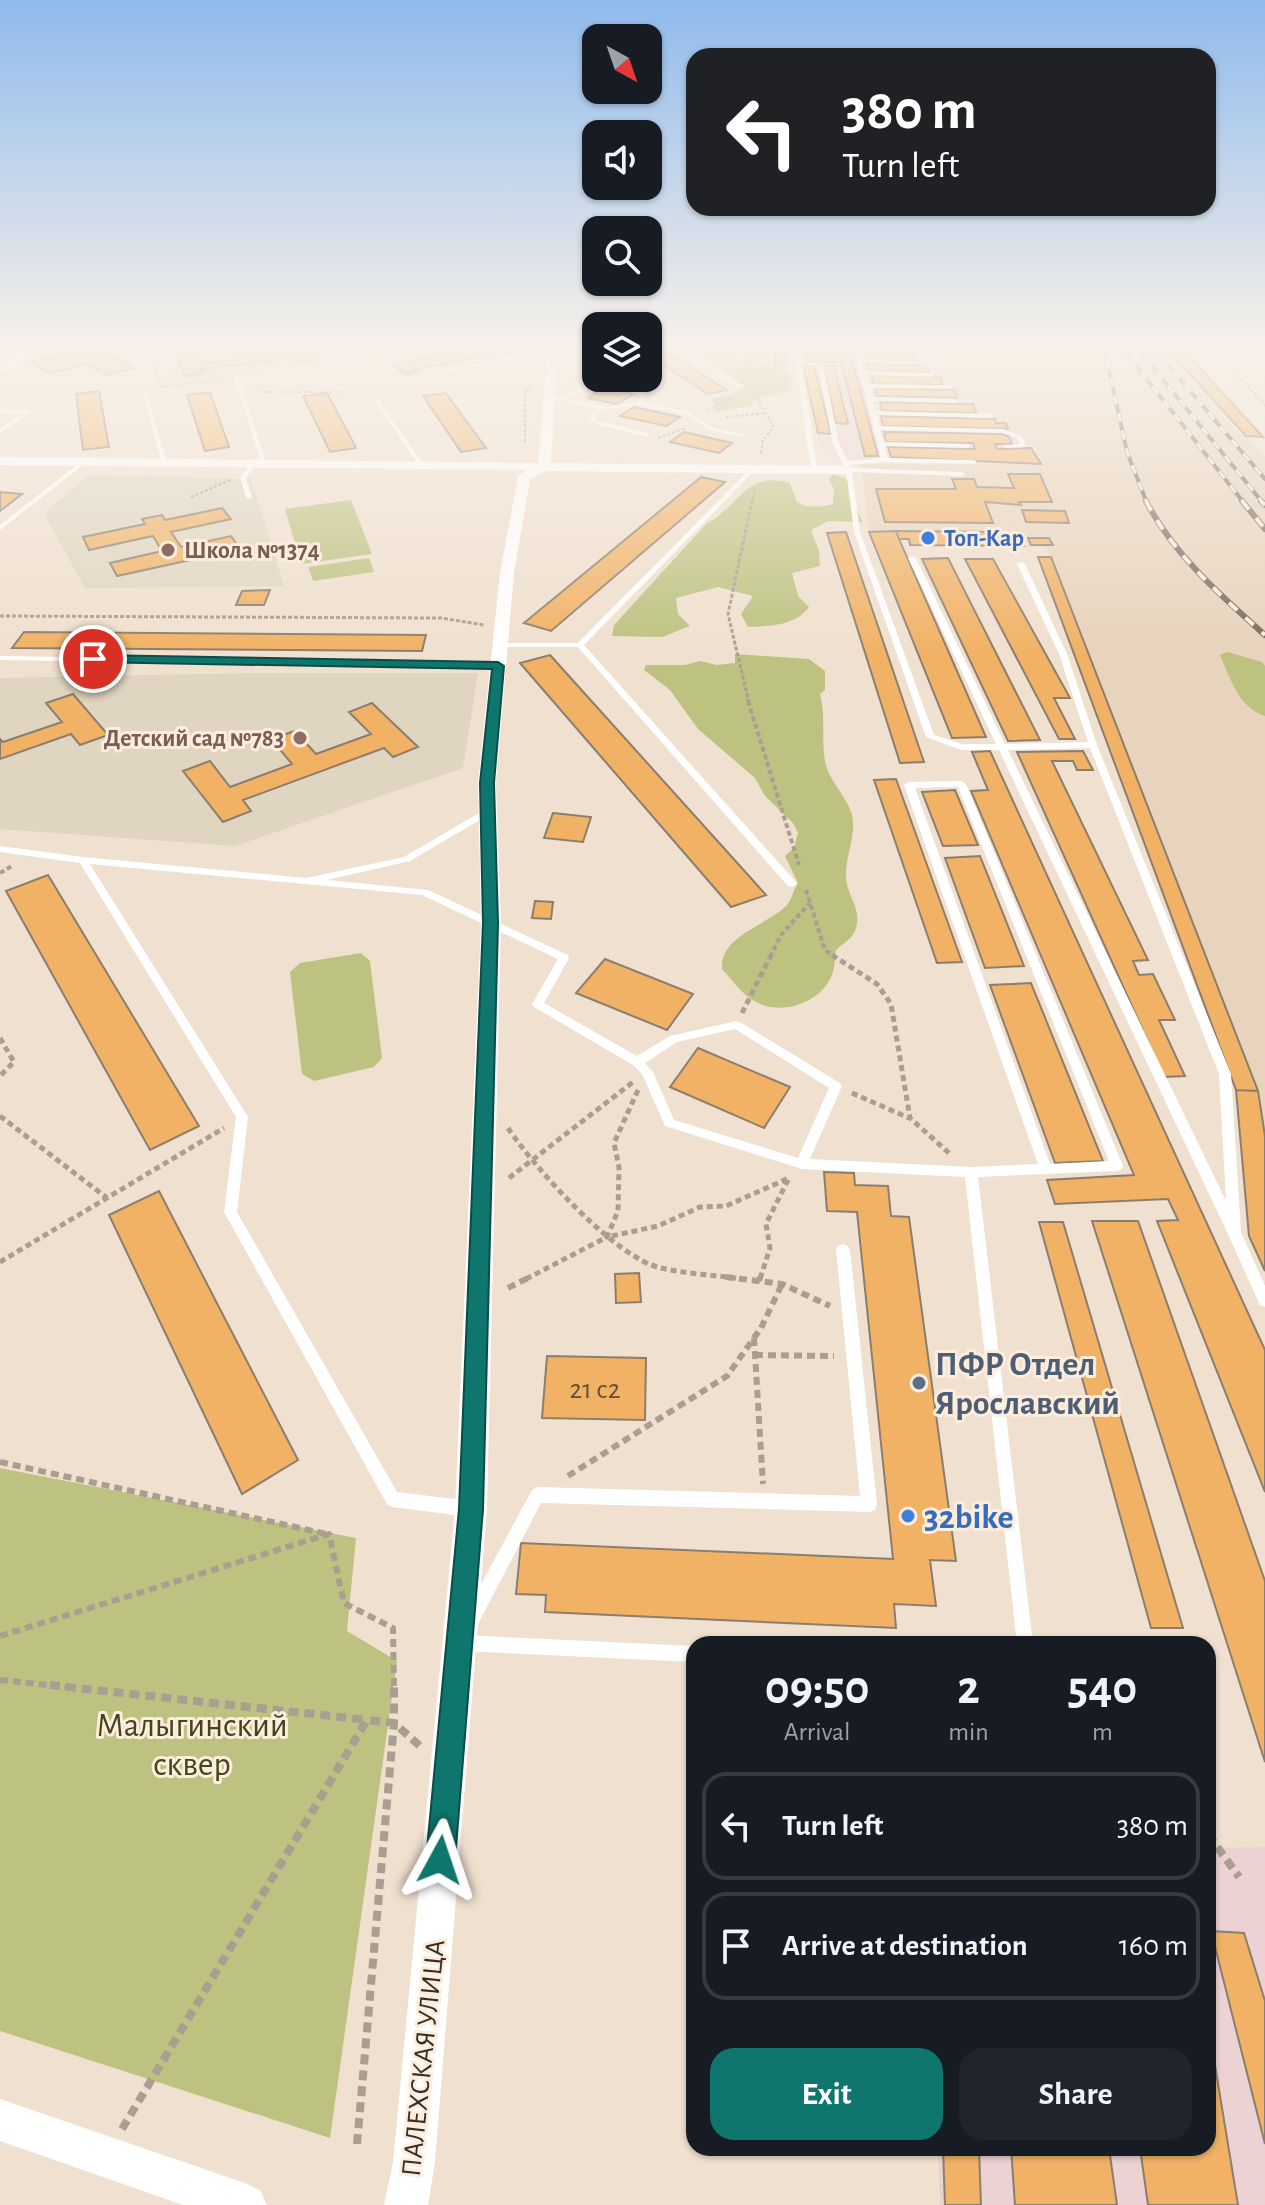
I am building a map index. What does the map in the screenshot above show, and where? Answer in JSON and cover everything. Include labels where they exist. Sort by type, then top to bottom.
[{"type":"street","points":[[534,458],[536,447]]},
{"type":"street","points":[[0,461],[422,466],[534,458],[756,469],[847,466]]},
{"type":"street","name":"ПАЛЕХСКАЯ УЛИЦА","points":[[406,2205],[414,2162],[471,1509],[491,923],[487,783],[500,646],[524,477],[534,458]]},
{"type":"street","points":[[0,2120],[245,2205]]},
{"type":"lane","points":[[160,447],[165,463]]},
{"type":"lane","points":[[249,497],[243,478],[253,464],[250,447]]},
{"type":"lane","points":[[409,447],[422,466]]},
{"type":"lane","points":[[811,447],[814,469]]},
{"type":"lane","points":[[837,447],[847,466],[857,532],[930,737],[961,747],[1093,745]]},
{"type":"lane","points":[[882,447],[885,460]]},
{"type":"lane","points":[[847,466],[885,460],[974,462]]},
{"type":"lane","points":[[0,528],[84,462]]},
{"type":"lane","points":[[847,466],[962,474]]},
{"type":"lane","points":[[0,658],[580,645],[756,469]]},
{"type":"lane","points":[[912,558],[1265,1301]]},
{"type":"lane","points":[[1021,564],[1063,654],[1093,745],[1225,1074],[1234,1232]]},
{"type":"lane","points":[[580,645],[792,884]]},
{"type":"lane","points":[[0,849],[83,860],[424,892],[564,958],[538,1004],[642,1067],[669,1123],[802,1164],[971,1172],[1046,1169],[1117,1166],[961,784],[909,785],[1046,1169]]},
{"type":"lane","points":[[306,881],[407,859],[487,812]]},
{"type":"lane","points":[[83,860],[242,1117],[230,1212],[392,1499],[471,1509]]},
{"type":"lane","points":[[642,1067],[674,1039],[736,1025],[836,1086],[802,1164]]},
{"type":"lane","points":[[971,1172],[1024,1636]]},
{"type":"lane","points":[[686,1654],[459,1643],[537,1495],[869,1504],[843,1250]]},
{"type":"path","points":[[532,447],[534,458]]},
{"type":"path","points":[[761,447],[728,614],[747,697],[801,873]]},
{"type":"path","points":[[191,497],[234,478],[253,464]]},
{"type":"path","points":[[0,616],[441,618],[500,646]]},
{"type":"path","points":[[806,888],[825,950],[877,984],[891,1004],[910,1118]]},
{"type":"path","points":[[736,1025],[781,935],[810,902]]},
{"type":"path","points":[[0,1038],[14,1062],[0,1076]]},
{"type":"path","points":[[509,1178],[642,1067]]},
{"type":"path","points":[[607,1237],[618,1211],[619,1167],[614,1143],[642,1067]]},
{"type":"path","points":[[836,1086],[910,1118],[971,1172]]},
{"type":"path","points":[[0,1116],[107,1198]]},
{"type":"path","points":[[0,1262],[242,1117]]},
{"type":"path","points":[[505,1124],[530,1161],[607,1237],[658,1268],[782,1284],[849,1315]]},
{"type":"path","points":[[508,1288],[607,1237],[658,1226],[700,1207],[726,1206],[789,1178],[766,1224],[770,1248],[759,1281]]},
{"type":"path","points":[[537,1495],[727,1376],[754,1337],[782,1284]]},
{"type":"path","points":[[754,1337],[764,1501]]},
{"type":"path","points":[[755,1355],[854,1357]]},
{"type":"path","points":[[0,1462],[329,1534]]},
{"type":"path","points":[[0,1636],[329,1534]]},
{"type":"path","points":[[329,1534],[344,1603],[393,1628],[394,1723],[357,2144]]},
{"type":"path","points":[[0,1680],[394,1723],[448,1770]]},
{"type":"path","points":[[106,2156],[367,1720]]},
{"type":"path","points":[[1216,1845],[1239,1877]]},
{"type":"shaded area","points":[[820,447],[1037,447],[1047,464],[838,461]]},
{"type":"shaded area","points":[[1036,447],[1256,447],[1265,457],[1265,1136],[1258,1091],[1046,547],[910,545],[908,539],[899,539],[896,531],[869,532],[861,464],[1046,464]]},
{"type":"shaded area","name":"Школа №1374","points":[[89,475],[251,479],[284,586],[85,588],[44,513]]},
{"type":"shaded area","name":"Детский сад №783","points":[[478,673],[463,768],[235,846],[0,829],[0,678]]},
{"type":"shaded area","points":[[1265,1847],[1265,2205],[940,2205],[938,2156],[1216,2156],[1216,1848]]},
{"type":"green space","points":[[833,474],[848,479],[849,496],[863,522],[828,521],[811,530],[819,551],[820,566],[792,573],[798,596],[809,607],[797,618],[782,624],[748,627],[741,614],[753,596],[718,587],[676,598],[678,614],[690,626],[662,637],[612,636],[614,625],[706,524],[752,486],[775,480],[790,483],[797,502],[815,507],[833,504],[834,489],[829,480]]},
{"type":"green space","points":[[351,500],[372,554],[301,564],[285,509]]},
{"type":"green space","points":[[369,558],[374,572],[313,581],[308,567]]},
{"type":"green space","points":[[1228,652],[1262,662],[1265,666],[1265,716],[1248,706],[1236,691],[1220,655]]},
{"type":"green space","points":[[735,654],[809,659],[825,671],[825,690],[820,694],[825,761],[852,815],[846,876],[857,914],[855,932],[836,950],[833,972],[827,984],[811,999],[790,1007],[768,1007],[753,1000],[722,969],[723,958],[736,940],[789,903],[798,883],[785,856],[794,848],[798,833],[793,823],[765,796],[755,778],[698,729],[670,690],[644,670],[646,665],[685,665],[700,661],[717,665],[735,663]]},
{"type":"green space","points":[[361,953],[370,961],[382,1058],[374,1067],[314,1081],[302,1074],[290,972],[300,963]]},
{"type":"green space","name":"Малыгинский сквер","points":[[0,1468],[356,1538],[347,1631],[397,1661],[330,2138],[0,2031]]},
{"type":"building","points":[[83,447],[109,447],[83,450]]},
{"type":"building","points":[[204,447],[229,447],[205,451]]},
{"type":"building","points":[[328,447],[356,448],[330,452]]},
{"type":"building","points":[[458,447],[486,448],[461,452]]},
{"type":"building","points":[[692,447],[727,447],[719,453]]},
{"type":"building","points":[[863,447],[876,447],[878,456],[865,456]]},
{"type":"building","points":[[888,447],[1031,448],[1041,464],[891,457]]},
{"type":"building","points":[[1008,474],[1040,474],[1052,502],[1019,502],[1021,505],[985,502],[993,523],[885,522],[876,489],[956,489],[952,479],[974,479],[977,487],[1014,488]]},
{"type":"building","points":[[701,477],[725,482],[551,631],[524,623]]},
{"type":"building","points":[[0,492],[22,494],[0,511]]},
{"type":"building","points":[[222,508],[231,519],[171,532],[181,547],[231,536],[240,549],[117,576],[110,563],[162,551],[153,536],[89,550],[83,537],[145,524],[142,519],[162,515],[165,520]]},
{"type":"building","points":[[1022,510],[1065,511],[1069,523],[1026,522]]},
{"type":"building","points":[[896,531],[996,532],[998,537],[1020,537],[1024,546],[910,545],[909,539],[899,539]]},
{"type":"building","points":[[896,531],[986,737],[952,738],[869,532]]},
{"type":"building","points":[[846,532],[924,762],[900,763],[827,533]]},
{"type":"building","points":[[1028,538],[1049,538],[1053,545],[1031,545]]},
{"type":"building","points":[[1038,557],[1051,557],[1258,1091],[1236,1090]]},
{"type":"building","points":[[948,558],[1040,740],[1008,741],[922,559]]},
{"type":"building","points":[[965,559],[993,559],[1070,698],[1054,698],[1075,739],[1059,739]]},
{"type":"building","points":[[270,590],[264,605],[236,605],[242,591]]},
{"type":"building","points":[[24,632],[426,635],[422,651],[12,648]]},
{"type":"building","points":[[550,655],[766,895],[731,907],[520,663]]},
{"type":"building","points":[[73,694],[108,735],[80,745],[71,734],[0,759],[0,739],[3,742],[62,722],[46,703]]},
{"type":"building","points":[[372,703],[418,747],[393,757],[384,748],[243,800],[251,811],[223,822],[183,771],[210,761],[230,787],[292,764],[271,739],[295,731],[316,754],[371,734],[349,712]]},
{"type":"building","points":[[990,751],[1265,1350],[1265,1492],[1157,1221],[1178,1220],[1168,1199],[1055,1204],[1047,1180],[1134,1175],[971,791],[988,790],[972,752]]},
{"type":"building","points":[[1083,751],[1093,770],[1077,770],[1073,761],[1052,761],[1148,960],[1133,961],[1139,975],[1153,974],[1175,1020],[1159,1020],[1185,1076],[1164,1077],[1017,752]]},
{"type":"building","points":[[896,779],[962,962],[937,963],[874,780]]},
{"type":"building","points":[[955,790],[978,845],[943,846],[922,792]]},
{"type":"building","points":[[553,813],[591,817],[583,842],[544,838]]},
{"type":"building","points":[[980,856],[1024,966],[985,968],[945,858]]},
{"type":"building","points":[[48,875],[199,1126],[150,1150],[6,891]]},
{"type":"building","points":[[535,901],[553,902],[551,919],[532,918]]},
{"type":"building","points":[[605,959],[693,994],[667,1030],[576,993]]},
{"type":"building","points":[[1031,983],[1103,1161],[1055,1163],[990,985]]},
{"type":"building","points":[[698,1048],[790,1087],[764,1128],[670,1087]]},
{"type":"building","points":[[1236,1090],[1258,1091],[1265,1136],[1265,1271],[1249,1236]]},
{"type":"building","points":[[824,1172],[854,1173],[855,1185],[888,1186],[891,1216],[909,1217],[956,1561],[930,1560],[936,1606],[894,1604],[896,1628],[545,1612],[546,1595],[516,1594],[521,1543],[893,1559],[857,1212],[827,1211]]},
{"type":"building","points":[[159,1191],[298,1460],[242,1494],[109,1215]]},
{"type":"building","points":[[1092,1221],[1138,1221],[1265,1581],[1265,1762]]},
{"type":"building","points":[[1039,1222],[1063,1222],[1183,1628],[1151,1628]]},
{"type":"building","points":[[639,1273],[641,1302],[616,1303],[615,1274]]},
{"type":"building","points":[[547,1356],[646,1358],[645,1420],[542,1418]]},
{"type":"building","points":[[1216,1931],[1244,1933],[1265,2001],[1265,2144],[1216,1951]]},
{"type":"building","points":[[1216,2072],[1238,2205],[1148,2205],[1141,2156],[1216,2156]]},
{"type":"building","points":[[943,2156],[979,2156],[981,2205],[945,2205]]},
{"type":"building","points":[[1012,2156],[1110,2156],[1117,2205],[1015,2205]]},
{"type":"railway","points":[[1126,447],[1147,502]]},
{"type":"railway","points":[[1200,447],[1244,503]]},
{"type":"railway","points":[[1217,447],[1263,503]]},
{"type":"railway","points":[[1238,447],[1265,479]]},
{"type":"railway","points":[[1242,501],[1265,529]]},
{"type":"railway","points":[[1147,502],[1184,556],[1265,635]]},
{"type":"place","name":"Топ-Кар","points":[[928,538]]},
{"type":"place","name":"Школа №1374","points":[[168,550]]},
{"type":"place","name":"Детский сад №783","points":[[300,738]]},
{"type":"place","name":"ПФР Отдел Ярославский","points":[[919,1383]]},
{"type":"place","name":"32bike","points":[[908,1516]]},
{"type":"route","points":[[93,659],[498,666],[487,783],[491,923],[471,1509],[440,1860]]}]
